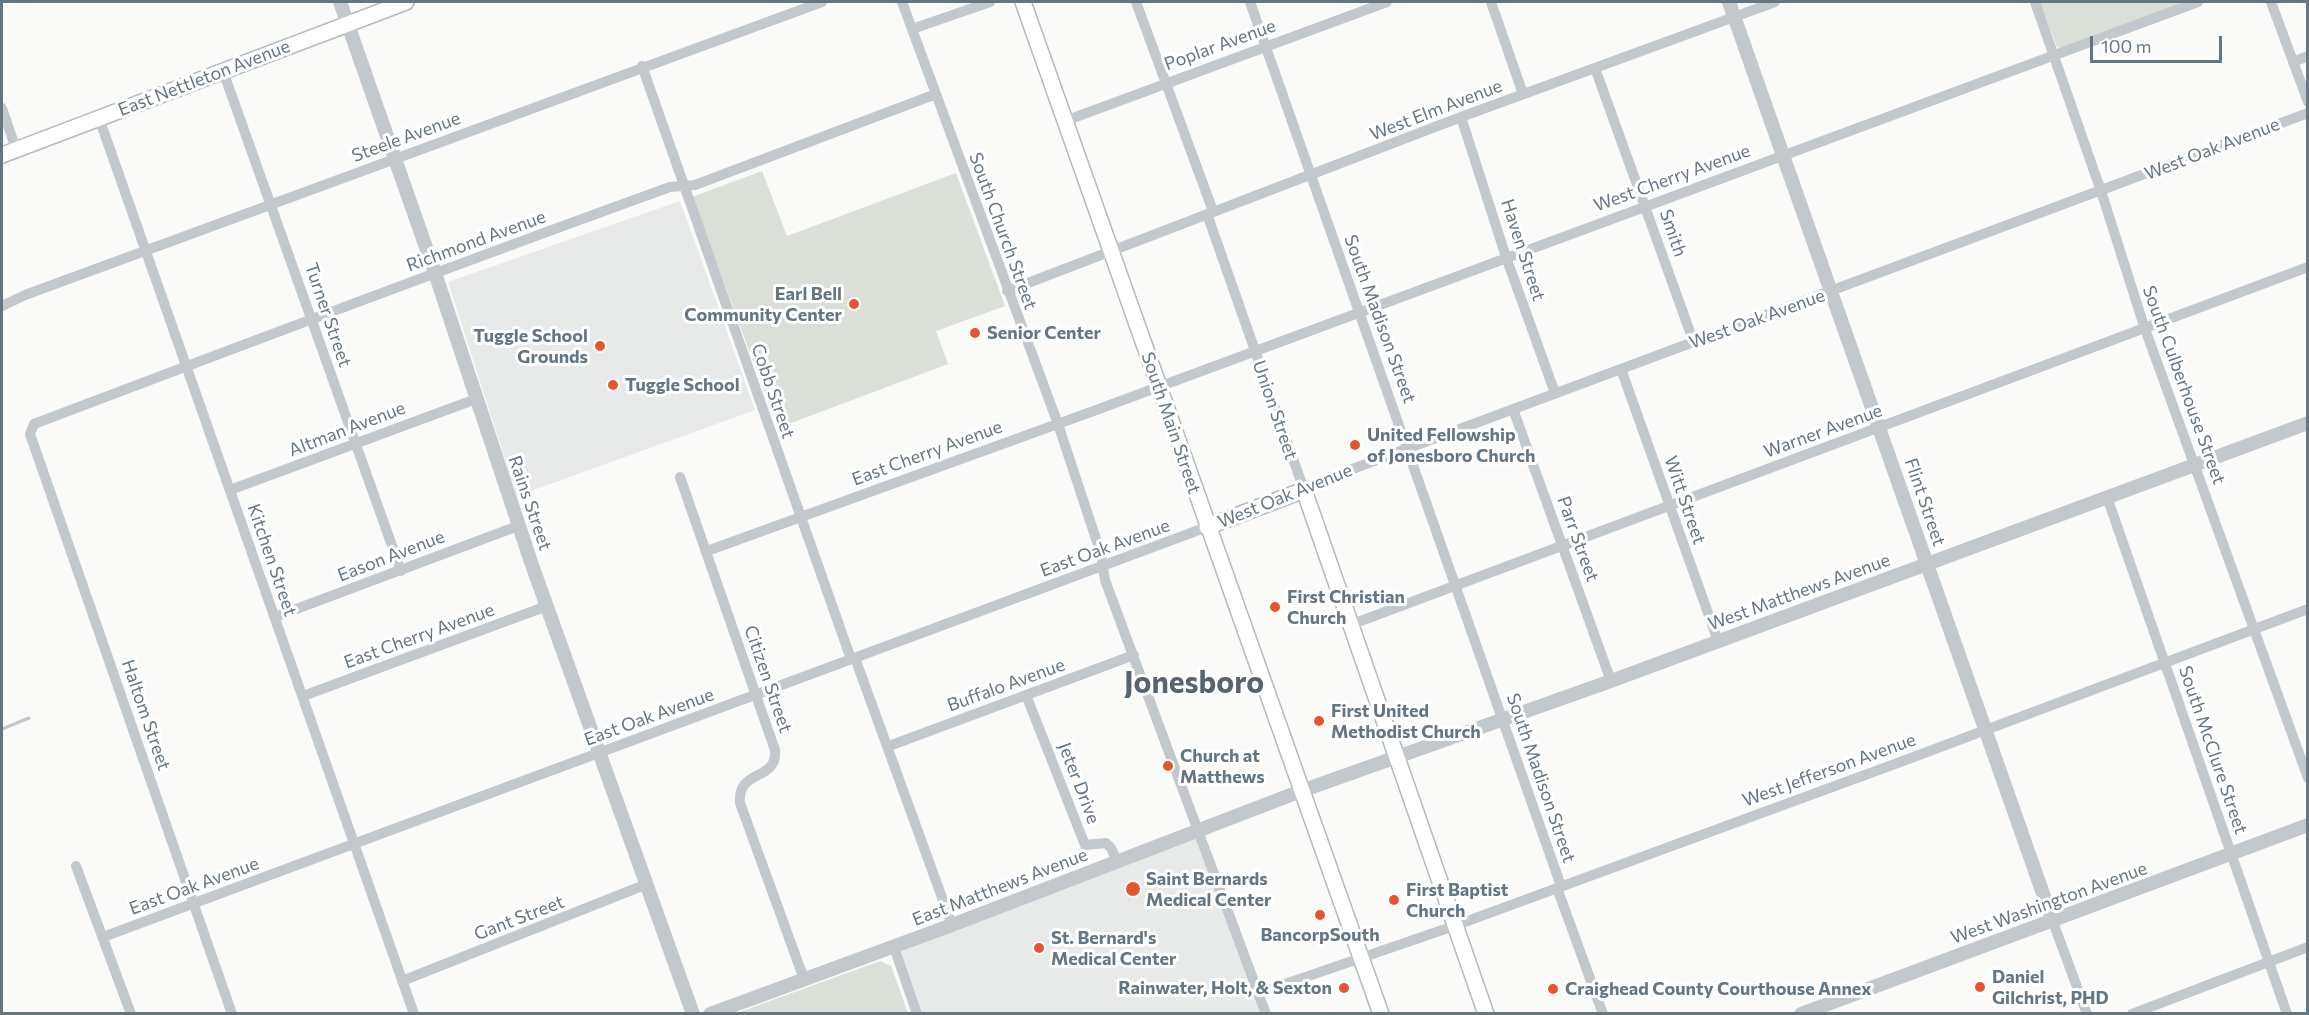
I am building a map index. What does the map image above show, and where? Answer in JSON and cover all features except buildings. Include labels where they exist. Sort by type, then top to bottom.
[{"type":"main road","name":"East Nettleton Avenue","points":[[2,155],[406,2]]},
{"type":"main road","name":"South Main Street","points":[[1023,2],[1381,1014]]},
{"type":"main road","name":"West Oak Avenue","points":[[1207,527],[1304,490]]},
{"type":"main road","name":"Union Street","points":[[1304,490],[1486,1014]]},
{"type":"street","name":"Rains Street","points":[[340,2],[435,273],[518,526],[693,1014]]},
{"type":"street","name":"Steele Avenue","points":[[2,306],[25,295],[642,66],[822,2]]},
{"type":"street","name":"South Church Street","points":[[902,2],[1058,424],[1134,655],[1266,1014]]},
{"type":"street","points":[[912,29],[990,2]]},
{"type":"street","name":"Union Street","points":[[1136,2],[1167,83],[1255,351],[1304,490]]},
{"type":"street","name":"South Madison Street","points":[[1250,2],[1456,586],[1603,1014]]},
{"type":"street","name":"Poplar Avenue","points":[[1065,121],[1387,2]]},
{"type":"street","points":[[1491,2],[1524,94]]},
{"type":"street","name":"Flint Street","points":[[1729,2],[2087,1014]]},
{"type":"street","name":"West Elm Avenue","points":[[1007,291],[1461,117],[1775,2]]},
{"type":"street","name":"South Culberhouse Street","points":[[2035,2],[2101,191],[2145,329],[2307,778]]},
{"type":"street","name":"West Cherry Avenue","points":[[1158,386],[2198,2]]},
{"type":"street","points":[[2271,2],[2307,102]]},
{"type":"street","points":[[2293,62],[2307,56]]},
{"type":"street","name":"Cobb Street","points":[[642,66],[800,517],[853,659],[889,746],[952,925]]},
{"type":"street","name":"Smith","points":[[1595,68],[1694,343]]},
{"type":"street","name":"Turner Street","points":[[223,71],[401,571]]},
{"type":"street","name":"Richmond Avenue","points":[[32,429],[34,424],[313,321],[435,273],[670,188],[695,185],[743,168],[936,94]]},
{"type":"street","points":[[2,108],[16,150]]},
{"type":"street","name":"West Oak Avenue","points":[[1304,490],[1323,480],[2307,113]]},
{"type":"street","name":"Haven Street","points":[[1461,117],[1506,257],[1555,393]]},
{"type":"street","name":"Kitchen Street","points":[[99,118],[414,1014]]},
{"type":"street","name":"Warner Avenue","points":[[1350,625],[1564,547],[2307,267]]},
{"type":"street","name":"Witt Street","points":[[1621,369],[1718,641]]},
{"type":"street","name":"East Cherry Avenue","points":[[707,551],[1158,386]]},
{"type":"street","name":"Altman Avenue","points":[[230,490],[476,399]]},
{"type":"street","name":"Parr Street","points":[[1513,409],[1611,681]]},
{"type":"street","name":"West Matthews Avenue","points":[[1301,791],[1611,681],[2307,423]]},
{"type":"street","name":"Haltom Street","points":[[32,429],[30,434],[232,1014]]},
{"type":"street","name":"Citizen Street","points":[[680,477],[775,750],[776,759],[771,767],[741,787],[740,802],[804,979]]},
{"type":"street","name":"South McClure Street","points":[[2107,497],[2287,1014]]},
{"type":"street","name":"Eason Avenue","points":[[275,617],[518,526]]},
{"type":"street","name":"East Oak Avenue","points":[[103,937],[1207,527]]},
{"type":"street","name":"East Cherry Avenue","points":[[303,696],[547,606]]},
{"type":"street","name":"West Jefferson Avenue","points":[[1259,993],[1454,926],[2307,609]]},
{"type":"street","name":"Buffalo Avenue","points":[[889,746],[1134,655]]},
{"type":"street","name":"Jeter Drive","points":[[1026,695],[1085,845],[1106,843],[1117,861]]},
{"type":"street","name":"East Matthews Avenue","points":[[710,1014],[952,925],[1301,791]]},
{"type":"street","name":"West Washington Avenue","points":[[1802,1014],[2053,922],[2307,825]]},
{"type":"street","points":[[76,866],[130,1014]]},
{"type":"street","name":"Gant Street","points":[[402,981],[647,884]]},
{"type":"street","points":[[894,946],[917,1014]]},
{"type":"street","points":[[2132,1014],[2307,947]]},
{"type":"shaded area","points":[[2040,2],[2188,2],[2061,48],[2057,47]]},
{"type":"shaded area","points":[[762,171],[787,236],[956,173],[1005,306],[936,331],[948,364],[778,428],[692,197]]},
{"type":"shaded area","name":"Tuggle School Grounds","points":[[680,201],[755,410],[517,496],[448,282]]},
{"type":"shaded area","name":"Saint Bernards Medical Center","points":[[1198,831],[1266,1013],[919,1013],[896,947]]},
{"type":"shaded area","points":[[880,961],[891,966],[908,1013],[737,1013]]},
{"type":"waterway","points":[[2,729],[29,718]]},
{"type":"place","name":"Earl Bell Community Center","points":[[854,304]]},
{"type":"place","name":"Senior Center","points":[[975,333]]},
{"type":"place","name":"Tuggle School Grounds","points":[[600,346]]},
{"type":"place","name":"Tuggle School","points":[[613,385]]},
{"type":"place","name":"United Fellowship of Jonesboro Church","points":[[1355,445]]},
{"type":"place","name":"First Christian Church","points":[[1275,607]]},
{"type":"place","name":"First United Methodist Church","points":[[1319,721]]},
{"type":"place","name":"Church at Matthews","points":[[1168,766]]},
{"type":"place","name":"Saint Bernards Medical Center","points":[[1133,889]]},
{"type":"place","name":"First Baptist Church","points":[[1394,900]]},
{"type":"place","name":"BancorpSouth","points":[[1320,915]]},
{"type":"place","name":"St. Bernard's Medical Center","points":[[1039,948]]},
{"type":"place","name":"Daniel Gilchrist, PHD","points":[[1980,987]]},
{"type":"place","name":"Rainwater, Holt, & Sexton","points":[[1344,988]]},
{"type":"place","name":"Craighead County Courthouse Annex","points":[[1553,989]]},
{"type":"district","name":"Jonesboro","points":[[1194,683]]}]
